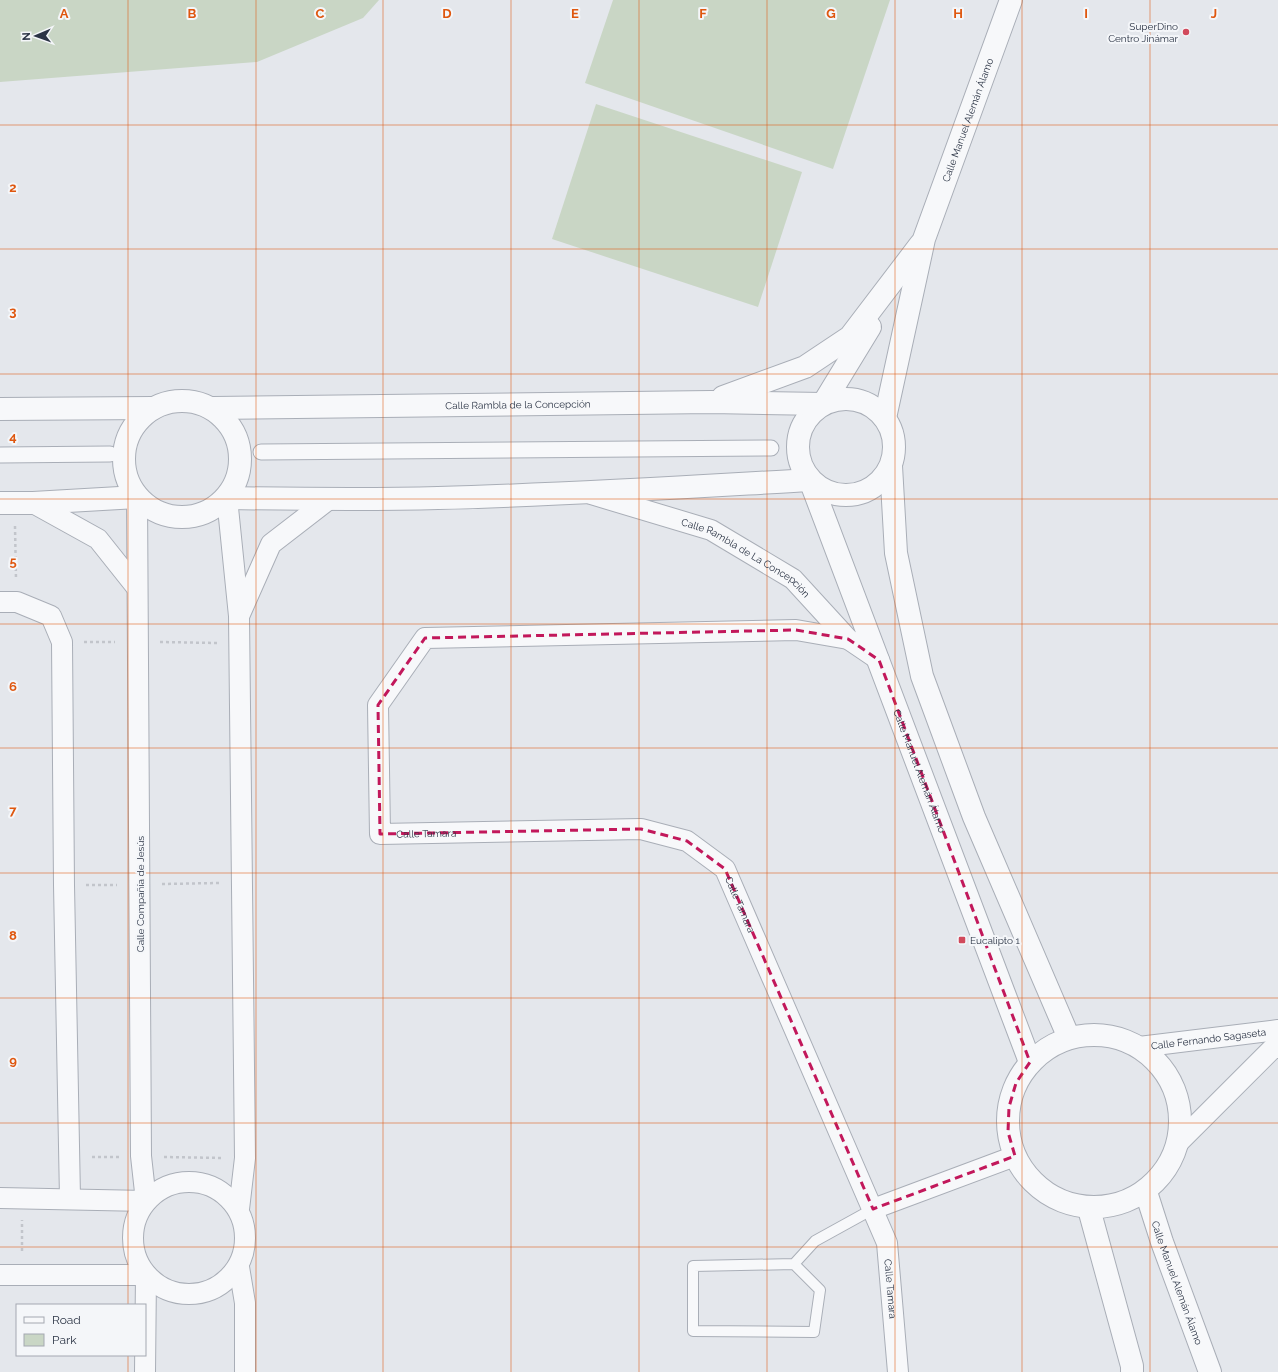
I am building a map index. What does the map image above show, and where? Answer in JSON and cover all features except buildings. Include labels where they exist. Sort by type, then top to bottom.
[{"type":"street","name":"Calle Manuel Alemán Álamo","points":[[885,418],[924,239],[1011,0]]},
{"type":"street","name":"Calle Manuel Alemán Álamo","points":[[823,404],[924,239]]},
{"type":"street","points":[[711,402],[805,367],[850,337],[924,239]]},
{"type":"street","points":[[891,466],[884,478],[873,487],[861,493],[848,495],[834,494],[821,489],[810,480],[802,468],[798,454],[798,438],[803,425],[811,412],[823,404],[836,399],[850,398],[864,402],[876,408],[885,418],[893,433],[894,450],[891,466],[896,553],[922,676],[974,818],[1069,1038]]},
{"type":"street","points":[[0,409],[152,408],[172,401],[193,401],[213,408],[228,422],[232,428],[238,440],[241,460],[237,481],[227,498],[206,513],[181,518],[157,512],[136,497],[125,474],[124,448],[134,425],[152,408]]},
{"type":"street","name":"Calle Rambla de la Concepción","points":[[213,408],[711,402],[823,404]]},
{"type":"street","points":[[261,452],[771,448]]},
{"type":"street","points":[[0,455],[110,454]]},
{"type":"street","name":"Calle Manuel Alemán Álamo","points":[[810,480],[1030,1062]]},
{"type":"street","points":[[227,498],[328,500],[438,498],[589,493],[810,480]]},
{"type":"street","name":"Calle Rambla de La Concepción","points":[[589,493],[711,530],[793,579],[848,639],[879,660]]},
{"type":"street","points":[[0,503],[33,503],[136,497]]},
{"type":"street","name":"Calle Compañía de Jesús","points":[[136,497],[141,1156],[146,1201]]},
{"type":"street","points":[[227,498],[239,616],[245,1158],[239,1210]]},
{"type":"street","points":[[239,616],[271,544],[328,500]]},
{"type":"street","points":[[33,503],[98,539],[137,588]]},
{"type":"street","points":[[0,602],[17,602],[51,616],[62,642],[64,893],[70,1198]]},
{"type":"street","name":"Calle Tamara","points":[[848,639],[796,630],[425,638],[378,705],[380,834],[641,829],[687,841],[725,870],[887,1243],[898,1372]]},
{"type":"street","name":"Calle Fernando Sagaseta","points":[[1139,1047],[1278,1030]]},
{"type":"street","points":[[1105,1035],[1139,1047],[1160,1064],[1175,1088],[1181,1115],[1179,1142],[1167,1170],[1146,1192],[1119,1206],[1089,1209],[1058,1201],[1032,1182],[1015,1156],[1008,1132],[1009,1107],[1016,1083],[1030,1062],[1042,1052],[1069,1038],[1105,1035]]},
{"type":"street","name":"Calle Fernando Sagaseta","points":[[1179,1142],[1278,1043]]},
{"type":"street","points":[[873,1209],[1015,1156]]},
{"type":"street","points":[[195,1181],[220,1190],[239,1210],[246,1228],[246,1248],[239,1267],[220,1287],[195,1295],[168,1291],[146,1275],[134,1252],[134,1224],[146,1201],[168,1185],[195,1181]]},
{"type":"street","name":"Calle Manuel Alemán Álamo","points":[[1146,1192],[1210,1372]]},
{"type":"street","points":[[0,1198],[70,1198],[146,1201]]},
{"type":"street","points":[[1089,1209],[1132,1366],[1132,1372]]},
{"type":"street","points":[[239,1267],[245,1303],[245,1372]]},
{"type":"street","points":[[0,1275],[146,1275]]},
{"type":"street","points":[[146,1275],[146,1372]]},
{"type":"lane","points":[[794,1264],[820,1290],[814,1332],[693,1331],[693,1266],[794,1264],[815,1241],[873,1209]]},
{"type":"path","points":[[22,1198],[22,1275]]},
{"type":"highlighted area","points":[[796,630],[848,639],[879,660],[1030,1062],[1016,1083],[1009,1107],[1008,1132],[1015,1156],[873,1209],[725,869],[687,841],[641,829],[380,834],[378,705],[425,638]]},
{"type":"green space","points":[[0,0],[379,0],[363,18],[257,62],[0,82]]},
{"type":"green space","points":[[613,0],[890,0],[833,169],[585,83]]},
{"type":"green space","points":[[596,104],[802,172],[758,307],[552,239]]},
{"type":"place","name":"SuperDino Centro Jinámar","points":[[1186,32]]},
{"type":"place","name":"Eucalipto 1","points":[[962,940]]}]
